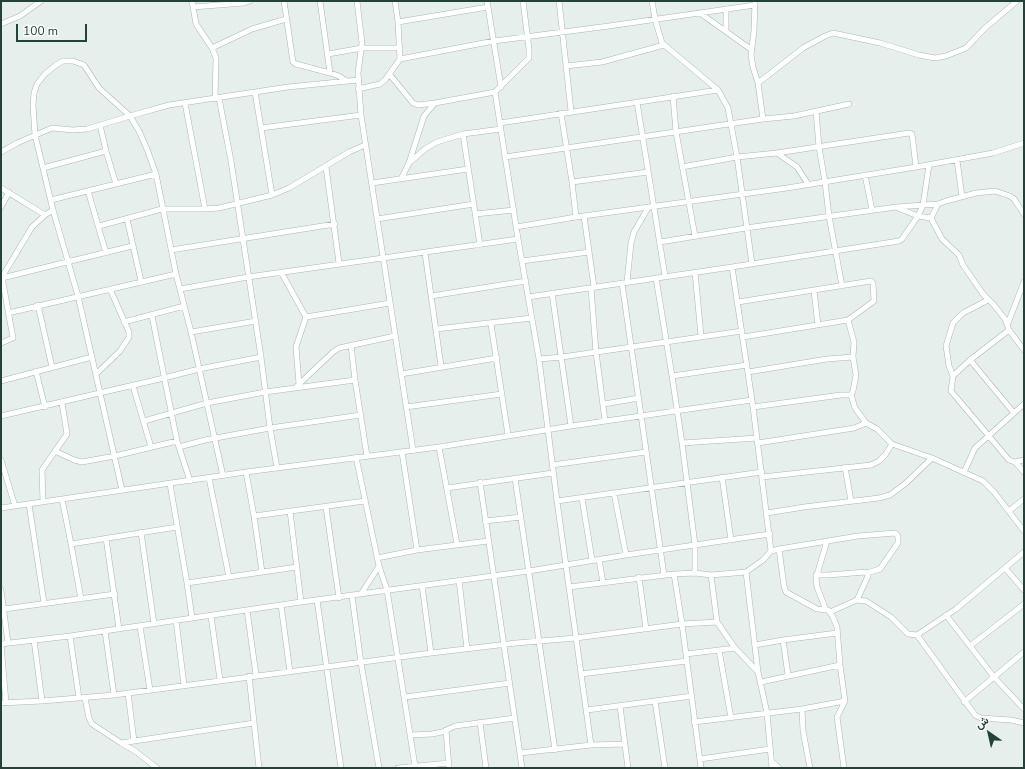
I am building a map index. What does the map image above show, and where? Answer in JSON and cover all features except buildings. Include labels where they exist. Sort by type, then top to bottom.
[{"type":"street","points":[[1,24],[20,16],[41,1]]},
{"type":"street","points":[[192,1],[196,24],[212,48],[216,58],[217,99],[231,161],[277,468]]},
{"type":"street","points":[[193,7],[244,3],[250,1]]},
{"type":"street","points":[[284,1],[293,62],[339,76],[346,81]]},
{"type":"street","points":[[320,1],[330,73]]},
{"type":"street","points":[[357,1],[362,48],[358,80],[361,114],[413,450]]},
{"type":"street","points":[[358,89],[380,84],[390,75],[400,59],[395,1]]},
{"type":"street","points":[[390,75],[415,105],[435,104],[495,92],[529,58],[523,1]]},
{"type":"street","points":[[559,1],[571,111]]},
{"type":"street","points":[[652,1],[660,39],[664,45],[718,90],[728,108],[737,157],[752,264]]},
{"type":"street","points":[[758,83],[803,48],[833,33],[880,43],[920,55],[935,58],[946,56],[966,48],[985,28],[1017,1]]},
{"type":"street","points":[[400,59],[494,41],[528,38],[700,13],[755,3],[752,61],[758,83],[763,119]]},
{"type":"street","points":[[398,22],[488,4],[501,87]]},
{"type":"street","points":[[726,9],[726,31]]},
{"type":"street","points":[[700,13],[752,50]]},
{"type":"street","points":[[212,48],[252,28],[286,19]]},
{"type":"street","points":[[566,66],[602,62],[664,45]]},
{"type":"street","points":[[328,54],[362,48],[400,48]]},
{"type":"street","points":[[122,490],[78,296],[53,210],[35,135],[33,105],[34,93],[37,84],[56,65],[63,61],[73,61],[84,65],[99,88],[130,116],[140,131],[156,174],[176,274],[216,438],[223,476]]},
{"type":"street","points":[[1,152],[17,143],[52,128],[73,130],[87,129],[169,105],[217,99],[255,92],[358,80]]},
{"type":"street","points":[[500,122],[718,90]]},
{"type":"street","points":[[255,92],[272,195]]},
{"type":"street","points":[[495,92],[516,227],[539,359],[553,473],[591,745]]},
{"type":"street","points":[[673,96],[676,132],[695,236]]},
{"type":"street","points":[[637,102],[665,276]]},
{"type":"street","points":[[185,103],[205,209]]},
{"type":"street","points":[[401,179],[409,163],[424,116],[435,104]]},
{"type":"street","points":[[505,157],[763,119],[794,116],[849,104]]},
{"type":"street","points":[[816,111],[819,147],[829,216],[842,286]]},
{"type":"street","points":[[561,113],[576,217]]},
{"type":"street","points":[[261,128],[361,114]]},
{"type":"street","points":[[100,125],[116,184]]},
{"type":"street","points":[[409,163],[425,149],[437,142],[463,134],[501,129]]},
{"type":"street","points":[[682,167],[737,157],[819,147],[909,132],[912,134],[916,167]]},
{"type":"street","points":[[463,134],[480,246]]},
{"type":"street","points":[[516,227],[576,217],[825,182],[929,165],[993,153],[1024,143]]},
{"type":"street","points":[[99,226],[162,209],[205,209],[237,204],[272,195],[289,188],[353,150],[365,145]]},
{"type":"street","points":[[43,168],[106,151]]},
{"type":"street","points":[[777,153],[797,166],[808,184]]},
{"type":"street","points":[[957,160],[962,197]]},
{"type":"street","points":[[528,297],[835,252],[899,241],[918,216],[923,205],[929,165]]},
{"type":"street","points":[[326,167],[339,263]]},
{"type":"street","points":[[372,183],[468,169]]},
{"type":"street","points":[[572,182],[648,172]]},
{"type":"street","points":[[51,200],[156,174]]},
{"type":"street","points":[[865,175],[872,210]]},
{"type":"street","points":[[1,188],[45,215]]},
{"type":"street","points":[[88,191],[106,253]]},
{"type":"street","points":[[660,242],[872,210],[938,204],[962,197],[994,191],[1002,192],[1014,199],[1024,214]]},
{"type":"street","points":[[1,207],[9,192]]},
{"type":"street","points":[[377,219],[474,204]]},
{"type":"street","points":[[931,218],[938,204]]},
{"type":"street","points":[[896,207],[918,216],[931,218]]},
{"type":"street","points":[[648,208],[634,232],[624,282],[631,346],[664,575]]},
{"type":"street","points":[[1,343],[13,338],[2,278],[32,227],[53,210]]},
{"type":"street","points":[[475,214],[514,210]]},
{"type":"street","points":[[584,216],[589,252],[596,352],[606,421]]},
{"type":"street","points":[[931,218],[942,239],[960,255],[963,265],[982,294],[994,305],[1008,323]]},
{"type":"street","points":[[126,219],[141,281]]},
{"type":"street","points":[[171,250],[334,224]]},
{"type":"street","points":[[180,290],[248,276],[339,263],[480,246],[518,239]]},
{"type":"street","points":[[2,278],[132,246]]},
{"type":"street","points":[[522,261],[589,252]]},
{"type":"street","points":[[425,253],[441,366]]},
{"type":"street","points":[[569,587],[639,577],[674,574],[695,573],[711,575],[746,572],[763,560],[771,550],[758,440],[732,267]]},
{"type":"street","points":[[281,272],[306,316],[296,347],[297,386]]},
{"type":"street","points":[[695,272],[701,336]]},
{"type":"street","points":[[8,313],[176,274]]},
{"type":"street","points":[[656,278],[678,411],[695,545],[695,573]]},
{"type":"street","points":[[431,296],[526,281]]},
{"type":"street","points":[[738,302],[842,286],[873,283],[874,301],[848,320],[743,337]]},
{"type":"street","points":[[1023,285],[1008,323],[1009,330],[1024,350]]},
{"type":"street","points":[[96,374],[120,351],[129,337],[129,332],[110,289]]},
{"type":"street","points":[[814,291],[818,325]]},
{"type":"street","points":[[552,293],[571,426]]},
{"type":"street","points":[[988,300],[963,313],[953,323],[946,346],[948,364],[953,376],[951,391],[1009,460],[1015,462],[1024,472]]},
{"type":"street","points":[[306,316],[390,303]]},
{"type":"street","points":[[38,305],[52,367]]},
{"type":"street","points":[[124,322],[152,316],[184,306]]},
{"type":"street","points":[[152,316],[177,441],[190,481]]},
{"type":"street","points":[[436,329],[492,324],[532,318]]},
{"type":"street","points":[[848,320],[854,342],[853,357],[856,375],[851,395],[855,408],[866,423],[877,429],[892,444],[932,458],[983,481],[1024,531]]},
{"type":"street","points":[[191,332],[256,321]]},
{"type":"street","points":[[492,324],[508,436]]},
{"type":"street","points":[[953,376],[970,360],[1009,330]]},
{"type":"street","points":[[539,359],[742,331]]},
{"type":"street","points":[[297,386],[333,352],[340,348],[395,336]]},
{"type":"street","points":[[351,345],[367,456]]},
{"type":"street","points":[[1,381],[92,357]]},
{"type":"street","points":[[1,416],[62,403],[199,369],[261,357]]},
{"type":"street","points":[[748,372],[827,359],[853,357]]},
{"type":"street","points":[[401,374],[441,366],[497,358]]},
{"type":"street","points":[[970,360],[1014,413]]},
{"type":"street","points":[[672,376],[747,365]]},
{"type":"street","points":[[36,371],[45,407]]},
{"type":"street","points":[[144,421],[207,403],[297,386],[355,380]]},
{"type":"street","points":[[133,386],[151,446]]},
{"type":"street","points":[[406,407],[502,394]]},
{"type":"street","points":[[753,407],[841,395],[851,395]]},
{"type":"street","points":[[604,404],[639,398]]},
{"type":"street","points":[[1,508],[246,472],[439,447],[752,400]]},
{"type":"street","points":[[43,502],[42,470],[67,434],[62,403]]},
{"type":"street","points":[[964,472],[975,448],[1024,404]]},
{"type":"street","points":[[179,447],[216,438],[270,428],[360,415]]},
{"type":"street","points":[[682,443],[758,440],[854,428],[866,423]]},
{"type":"street","points":[[55,451],[82,462],[115,456],[151,446],[177,441]]},
{"type":"street","points":[[557,501],[614,494],[687,482],[871,465],[879,461],[885,455],[892,444]]},
{"type":"street","points":[[439,447],[457,544]]},
{"type":"street","points":[[402,452],[416,550]]},
{"type":"street","points":[[552,465],[646,452]]},
{"type":"street","points":[[356,457],[378,566],[386,590],[405,696],[415,766]]},
{"type":"street","points":[[767,513],[879,498],[890,495],[906,483],[932,458]]},
{"type":"street","points":[[1,460],[15,506]]},
{"type":"street","points":[[1015,462],[1024,460]]},
{"type":"street","points":[[845,467],[851,501]]},
{"type":"street","points":[[246,472],[262,572]]},
{"type":"street","points":[[447,488],[480,482],[553,473]]},
{"type":"street","points":[[209,478],[230,577]]},
{"type":"street","points":[[515,478],[555,750]]},
{"type":"street","points":[[722,478],[731,540]]},
{"type":"street","points":[[480,482],[522,768]]},
{"type":"street","points":[[170,484],[188,583],[192,618]]},
{"type":"street","points":[[614,494],[626,555]]},
{"type":"street","points":[[582,498],[592,560]]},
{"type":"street","points":[[62,499],[72,544],[80,598]]},
{"type":"street","points":[[1009,511],[1024,499]]},
{"type":"street","points":[[254,516],[365,501]]},
{"type":"street","points":[[29,504],[44,603]]},
{"type":"street","points":[[326,507],[339,598]]},
{"type":"street","points":[[290,511],[301,602]]},
{"type":"street","points":[[485,521],[520,517]]},
{"type":"street","points":[[72,544],[178,527]]},
{"type":"street","points":[[141,532],[154,624]]},
{"type":"street","points":[[717,622],[682,624],[576,638],[505,644],[326,668],[248,676],[114,695],[4,703],[1,644],[70,636],[301,602],[339,598],[770,534]]},
{"type":"street","points":[[771,550],[858,536],[896,534],[899,539],[898,543],[880,569],[867,573],[816,575]]},
{"type":"street","points":[[106,538],[119,628]]},
{"type":"street","points":[[827,541],[816,575],[817,587],[828,611],[835,621],[837,633],[845,701],[837,715],[844,768]]},
{"type":"street","points":[[377,558],[457,544],[488,542]]},
{"type":"street","points":[[779,549],[786,592],[817,609],[828,611],[857,600],[866,601],[891,617],[908,634],[916,635],[973,596],[1024,552]]},
{"type":"street","points":[[599,559],[602,583]]},
{"type":"street","points":[[361,594],[378,566]]},
{"type":"street","points":[[188,583],[297,567]]},
{"type":"street","points":[[1005,568],[1024,590]]},
{"type":"street","points":[[746,572],[758,672],[767,713],[772,768]]},
{"type":"street","points":[[857,600],[868,576],[867,573]]},
{"type":"street","points":[[674,574],[701,768]]},
{"type":"street","points":[[711,575],[717,622],[735,648],[758,672]]},
{"type":"street","points":[[639,577],[646,629]]},
{"type":"street","points":[[459,580],[467,649]]},
{"type":"street","points":[[422,585],[431,653]]},
{"type":"street","points":[[1,590],[8,643]]},
{"type":"street","points":[[4,608],[114,594]]},
{"type":"street","points":[[352,596],[361,663],[379,768]]},
{"type":"street","points":[[316,600],[341,768]]},
{"type":"street","points":[[970,646],[1024,604]]},
{"type":"street","points":[[282,605],[290,672]]},
{"type":"street","points":[[247,610],[256,675]]},
{"type":"street","points":[[946,615],[994,677],[1024,709]]},
{"type":"street","points":[[210,616],[220,680]]},
{"type":"street","points":[[176,620],[184,685]]},
{"type":"street","points":[[140,626],[150,690]]},
{"type":"street","points":[[105,631],[114,695]]},
{"type":"street","points":[[755,645],[837,633]]},
{"type":"street","points":[[916,635],[975,715],[981,718],[1011,720],[1024,723]]},
{"type":"street","points":[[70,636],[79,698]]},
{"type":"street","points":[[34,640],[42,701]]},
{"type":"street","points":[[782,640],[788,675]]},
{"type":"street","points":[[686,654],[735,648]]},
{"type":"street","points":[[719,650],[731,718]]},
{"type":"street","points":[[964,702],[1024,652]]},
{"type":"street","points":[[581,674],[687,661]]},
{"type":"street","points":[[761,682],[840,665]]},
{"type":"street","points":[[248,676],[259,768]]},
{"type":"street","points":[[405,696],[510,683]]},
{"type":"street","points":[[128,693],[134,741]]},
{"type":"street","points":[[587,710],[692,696]]},
{"type":"street","points":[[85,698],[89,718],[92,724],[135,751],[157,768]]},
{"type":"street","points":[[654,701],[665,768]]},
{"type":"street","points":[[694,722],[802,709],[845,701]]},
{"type":"street","points":[[620,706],[628,768]]},
{"type":"street","points":[[802,709],[803,731],[810,768]]},
{"type":"street","points":[[411,735],[432,734],[455,726],[515,718]]},
{"type":"street","points":[[480,722],[486,768]]},
{"type":"street","points":[[121,743],[254,723]]},
{"type":"street","points":[[398,768],[415,766],[449,766],[446,730]]},
{"type":"street","points":[[520,753],[591,745],[625,744]]},
{"type":"street","points":[[700,759],[770,749]]},
{"type":"street","points":[[771,761],[779,768]]}]
